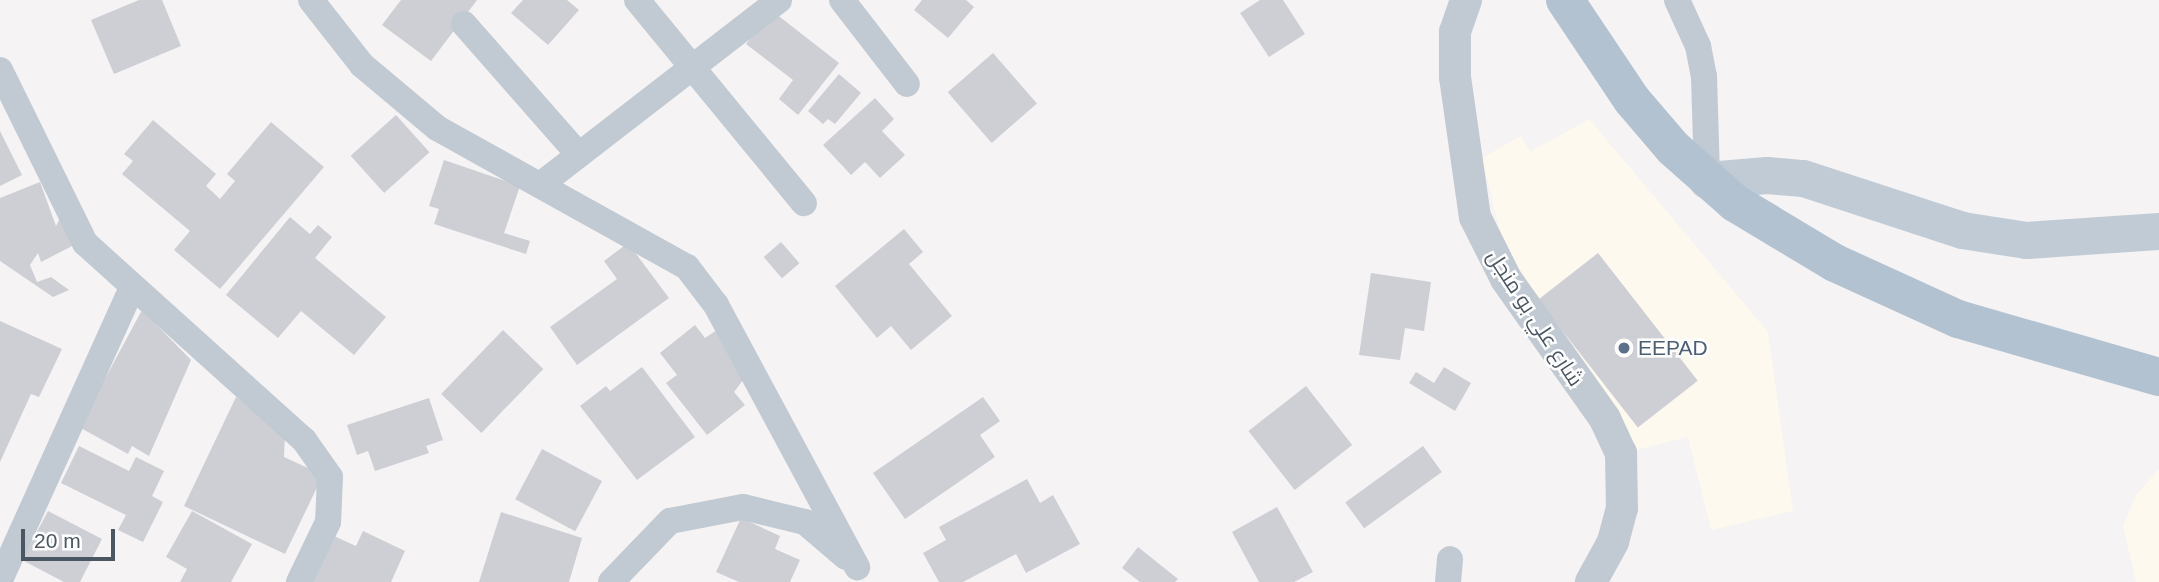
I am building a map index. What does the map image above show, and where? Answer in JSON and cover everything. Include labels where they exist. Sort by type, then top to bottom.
[{"type":"main road","points":[[1565,0],[1632,100],[1707,180],[1735,203],[1835,263],[1958,319],[2159,377]]},
{"type":"main road","points":[[1707,180],[1767,175],[1803,178],[1962,230],[2026,240],[2159,231]]},
{"type":"street","points":[[310,0],[362,65],[437,128],[687,267],[716,305],[861,574]]},
{"type":"street","points":[[636,0],[804,203]]},
{"type":"street","points":[[540,185],[779,0]]},
{"type":"street","points":[[842,0],[907,84]]},
{"type":"street","name":"شارع علي بو منجل","points":[[1466,0],[1455,32],[1455,77],[1475,217],[1506,279],[1605,419],[1621,453],[1622,508],[1613,542],[1591,582]]},
{"type":"street","points":[[1676,0],[1698,46],[1704,76],[1707,180]]},
{"type":"street","points":[[464,24],[579,155]]},
{"type":"street","points":[[0,70],[85,243],[304,440],[330,477],[328,522],[299,582]]},
{"type":"street","points":[[0,580],[132,288]]},
{"type":"street","points":[[611,582],[670,521],[743,507],[805,522],[861,574]]},
{"type":"shaded area","name":"EEPAD","points":[[1589,119],[1768,332],[1793,511],[1711,530],[1688,437],[1632,451],[1505,253],[1482,158],[1521,136],[1530,152]]},
{"type":"shaded area","points":[[2159,469],[2159,582],[2136,582],[2123,526],[2136,495]]},
{"type":"building","points":[[139,0],[162,0],[181,46],[114,74],[91,20]]},
{"type":"building","points":[[401,0],[477,0],[431,61],[382,25]]},
{"type":"building","points":[[523,0],[567,0],[579,10],[548,45],[511,13]]},
{"type":"building","points":[[922,0],[966,0],[974,7],[948,38],[914,10]]},
{"type":"building","points":[[1260,0],[1283,0],[1305,34],[1269,57],[1240,13]]},
{"type":"building","points":[[771,10],[839,63],[798,115],[779,99],[793,80],[746,44]]},
{"type":"building","points":[[993,53],[1037,104],[992,143],[948,92]]},
{"type":"building","points":[[839,74],[861,93],[835,124],[828,119],[823,124],[808,111]]},
{"type":"building","points":[[875,98],[894,119],[882,131],[905,155],[880,178],[865,162],[851,175],[823,145]]},
{"type":"building","points":[[396,115],[429,152],[384,193],[351,156]]},
{"type":"building","points":[[153,120],[216,174],[206,186],[220,199],[235,181],[227,174],[271,122],[324,167],[220,289],[174,250],[190,231],[122,174],[133,161],[124,154]]},
{"type":"building","points":[[0,131],[22,175],[0,186]]},
{"type":"building","points":[[444,160],[520,186],[504,233],[530,241],[526,254],[434,224],[439,209],[429,206]]},
{"type":"building","points":[[40,182],[56,226],[63,212],[78,243],[41,262],[38,253],[30,265],[37,282],[51,277],[69,290],[53,297],[0,261],[0,198]]},
{"type":"building","points":[[290,217],[310,234],[318,225],[332,237],[315,258],[386,317],[354,355],[301,311],[278,338],[226,295]]},
{"type":"building","points":[[904,229],[923,252],[909,264],[952,316],[911,350],[891,326],[877,338],[835,286]]},
{"type":"building","points":[[781,242],[799,263],[782,278],[764,257]]},
{"type":"building","points":[[628,243],[669,298],[577,365],[550,327],[617,279],[604,261]]},
{"type":"building","name":"EEPAD","points":[[1598,253],[1698,381],[1638,427],[1538,300]]},
{"type":"building","points":[[1371,273],[1431,282],[1424,331],[1405,328],[1400,360],[1359,355]]},
{"type":"building","points":[[142,310],[191,360],[149,456],[132,446],[128,454],[79,427]]},
{"type":"building","points":[[0,321],[62,349],[39,397],[31,394],[0,462]]},
{"type":"building","points":[[695,325],[705,338],[717,330],[746,376],[734,392],[745,405],[707,435],[666,383],[677,375],[660,353]]},
{"type":"building","points":[[503,330],[543,369],[481,433],[441,394]]},
{"type":"building","points":[[642,367],[695,437],[637,480],[580,406],[606,386],[610,391]]},
{"type":"building","points":[[1444,367],[1471,383],[1455,411],[1409,383],[1416,372],[1434,383]]},
{"type":"building","points":[[1306,386],[1352,445],[1295,490],[1248,431]]},
{"type":"building","points":[[236,397],[285,434],[284,457],[323,475],[285,554],[184,506]]},
{"type":"building","points":[[983,397],[1000,421],[980,435],[995,457],[905,519],[873,473]]},
{"type":"building","points":[[429,398],[443,440],[426,446],[429,453],[375,471],[368,451],[357,455],[347,425]]},
{"type":"building","points":[[79,446],[129,471],[136,457],[164,471],[152,496],[163,502],[143,542],[118,530],[126,515],[61,483]]},
{"type":"building","points":[[1423,446],[1442,472],[1364,528],[1345,502]]},
{"type":"building","points":[[542,449],[602,481],[575,531],[515,499]]},
{"type":"building","points":[[1027,479],[1040,503],[1053,495],[1080,544],[1026,573],[1016,554],[963,582],[939,582],[923,553],[946,540],[939,527]]},
{"type":"building","points":[[1277,507],[1313,572],[1294,582],[1259,582],[1232,532]]},
{"type":"building","points":[[48,511],[102,539],[80,582],[64,582],[22,560]]},
{"type":"building","points":[[192,511],[252,544],[231,582],[180,582],[187,569],[166,557]]},
{"type":"building","points":[[501,512],[582,538],[569,582],[479,582]]},
{"type":"building","points":[[741,518],[780,536],[775,549],[800,560],[790,582],[739,582],[716,572]]},
{"type":"building","points":[[363,531],[405,551],[391,582],[312,582],[334,536],[356,546]]},
{"type":"building","points":[[1138,547],[1178,579],[1175,582],[1140,582],[1122,568]]},
{"type":"place","name":"EEPAD","points":[[1624,348]]}]
